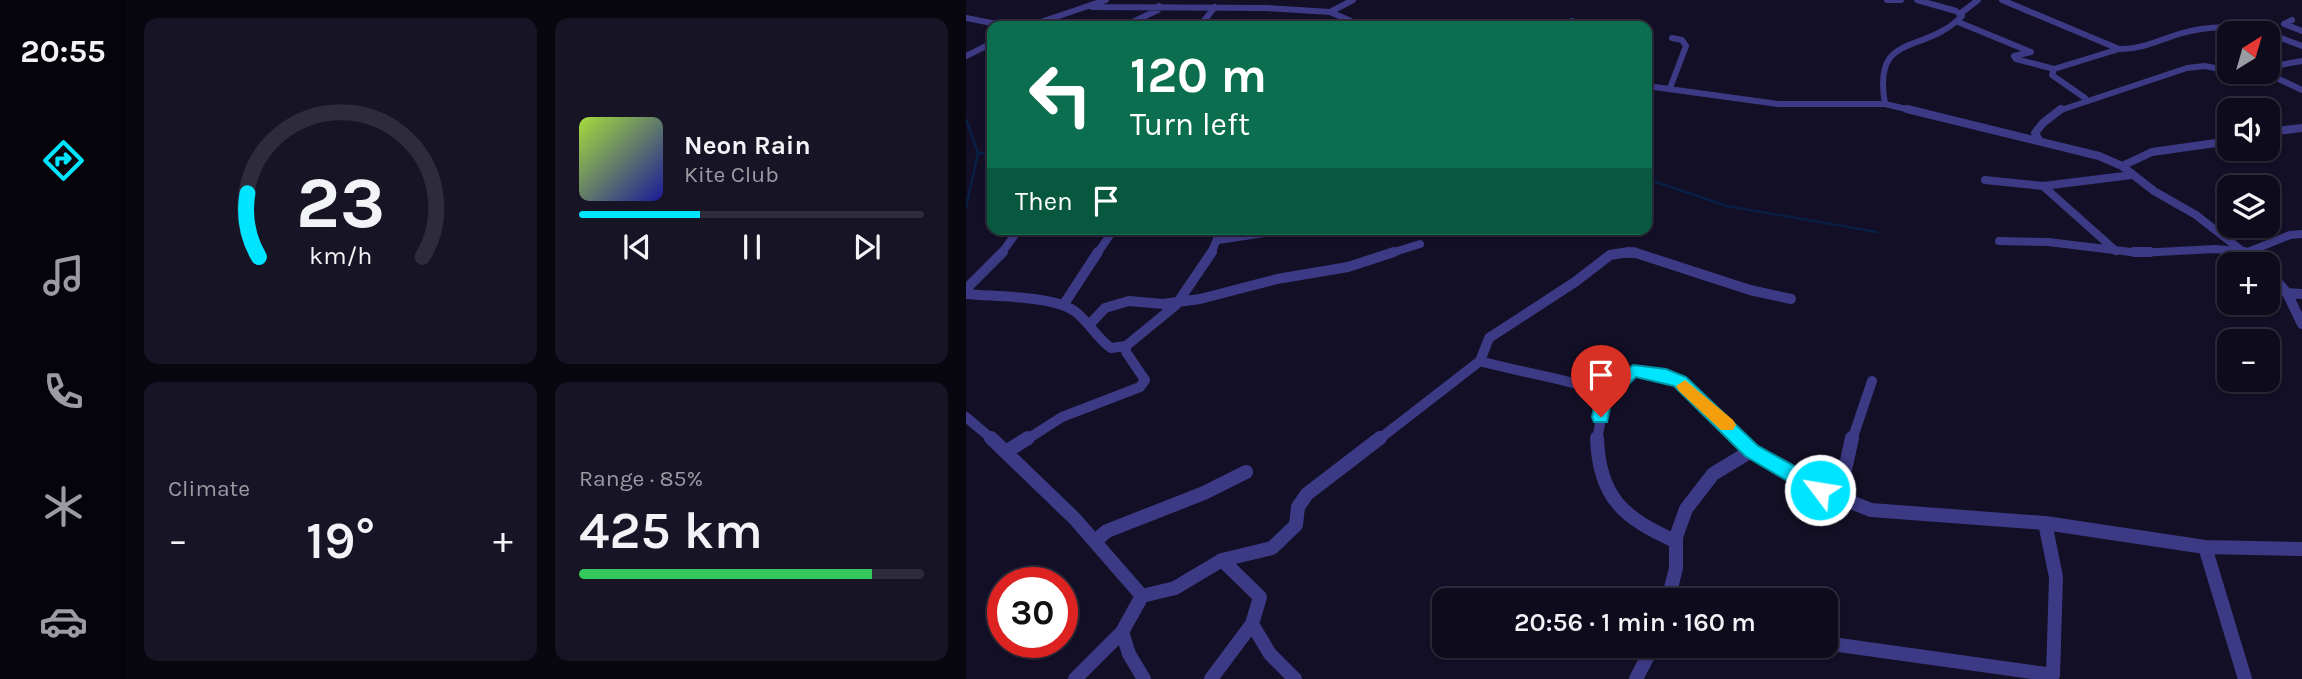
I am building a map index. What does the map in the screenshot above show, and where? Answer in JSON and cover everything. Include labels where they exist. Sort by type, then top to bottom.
[{"type":"street","points":[[1045,21],[1106,0]]},
{"type":"street","points":[[1330,12],[1353,0]]},
{"type":"street","points":[[1887,0],[1901,0]]},
{"type":"street","points":[[1916,0],[1961,13]]},
{"type":"street","points":[[1885,104],[1883,67],[1892,55],[1901,46],[1946,34],[1958,22],[1961,13],[1978,0]]},
{"type":"street","points":[[2002,0],[2119,49]]},
{"type":"street","points":[[1092,6],[1330,12],[1351,21]]},
{"type":"street","points":[[1135,21],[1158,10],[1159,6]]},
{"type":"street","points":[[1204,21],[1214,8]]},
{"type":"street","points":[[966,18],[987,22]]},
{"type":"street","points":[[2292,20],[2284,24],[2302,31]]},
{"type":"street","points":[[1958,22],[2031,52],[2014,56],[2016,59],[2054,69],[2119,49],[2144,46],[2193,29],[2217,27]]},
{"type":"street","points":[[1670,88],[1673,74],[1686,46],[1682,40],[1672,38]]},
{"type":"street","points":[[2280,38],[2302,46]]},
{"type":"street","points":[[966,56],[987,46]]},
{"type":"street","points":[[977,51],[987,52]]},
{"type":"street","points":[[2280,65],[2302,61]]},
{"type":"street","points":[[2039,139],[2035,132],[2039,126],[2066,106],[2085,98],[2117,92],[2159,75],[2194,66],[2217,69]]},
{"type":"street","points":[[2054,69],[2052,75],[2057,80],[2085,98]]},
{"type":"street","points":[[2280,79],[2300,88]]},
{"type":"street","points":[[1652,86],[1778,104],[1885,104],[1972,127],[2039,139],[2122,166],[2196,215],[2241,251]]},
{"type":"street","points":[[2280,131],[2302,128]]},
{"type":"street","points":[[2122,166],[2152,152],[2217,143]]},
{"type":"street","points":[[1985,180],[2043,186],[2132,175]]},
{"type":"street","points":[[2043,186],[2116,251]]},
{"type":"street","points":[[1998,241],[2048,242],[2116,251],[2248,252],[2290,235],[2302,234]]},
{"type":"street","points":[[966,289],[1003,252],[1015,235]]},
{"type":"street","points":[[1064,304],[1110,235]]},
{"type":"street","points":[[966,294],[1064,304],[1088,325],[1099,340],[1111,348],[1126,346],[1180,301],[1219,235]]},
{"type":"street","points":[[1088,325],[1105,308],[1129,301],[1163,304],[1180,301],[1348,267],[1420,244]]},
{"type":"street","points":[[1142,596],[1175,588],[1222,560],[1260,552],[1283,540],[1296,525],[1298,507],[1307,494],[1480,361],[1489,338],[1575,282],[1610,255],[1632,252],[1749,290],[1791,299]]},
{"type":"street","points":[[2280,285],[2287,293],[2302,324]]},
{"type":"street","points":[[2287,293],[2302,294]]},
{"type":"street","points":[[1007,451],[1062,417],[1140,387],[1145,380],[1126,352],[1126,346]]},
{"type":"street","points":[[1480,361],[1528,375],[1582,383],[1607,394]]},
{"type":"street","points":[[1675,541],[1635,522],[1613,498],[1600,469],[1598,447],[1603,398],[1633,371],[1666,375],[1680,382],[1751,451],[1839,497],[1871,510],[1972,520],[2045,523],[2205,547],[2302,549]]},
{"type":"street","points":[[1839,497],[1856,422],[1871,381]]},
{"type":"street","points":[[966,417],[1007,451],[1009,457],[1095,541],[1142,596]]},
{"type":"street","points":[[1671,588],[1677,564],[1675,541],[1678,524],[1694,493],[1713,474],[1751,451]]},
{"type":"street","points":[[1095,541],[1107,531],[1205,493],[1246,472]]},
{"type":"street","points":[[1838,645],[2053,675],[2056,577],[2045,523]]},
{"type":"street","points":[[2205,547],[2245,679]]},
{"type":"street","points":[[1211,679],[1252,624],[1260,597],[1222,560]]},
{"type":"street","points":[[1075,679],[1112,649],[1123,635],[1142,596]]},
{"type":"street","points":[[1252,624],[1270,654],[1295,679]]},
{"type":"street","points":[[1123,635],[1129,654],[1144,679]]},
{"type":"street","points":[[1636,679],[1647,658]]},
{"type":"waterway","points":[[966,119],[978,153]]},
{"type":"waterway","points":[[966,207],[978,153]]},
{"type":"waterway","points":[[978,153],[987,154]]},
{"type":"waterway","points":[[1652,181],[1727,206],[1877,232]]},
{"type":"slow traffic","points":[[1685,386],[1727,425]]},
{"type":"route","points":[[1601,417],[1603,398],[1621,378],[1633,371],[1666,375],[1680,382],[1737,434],[1751,451],[1820,490]]}]
